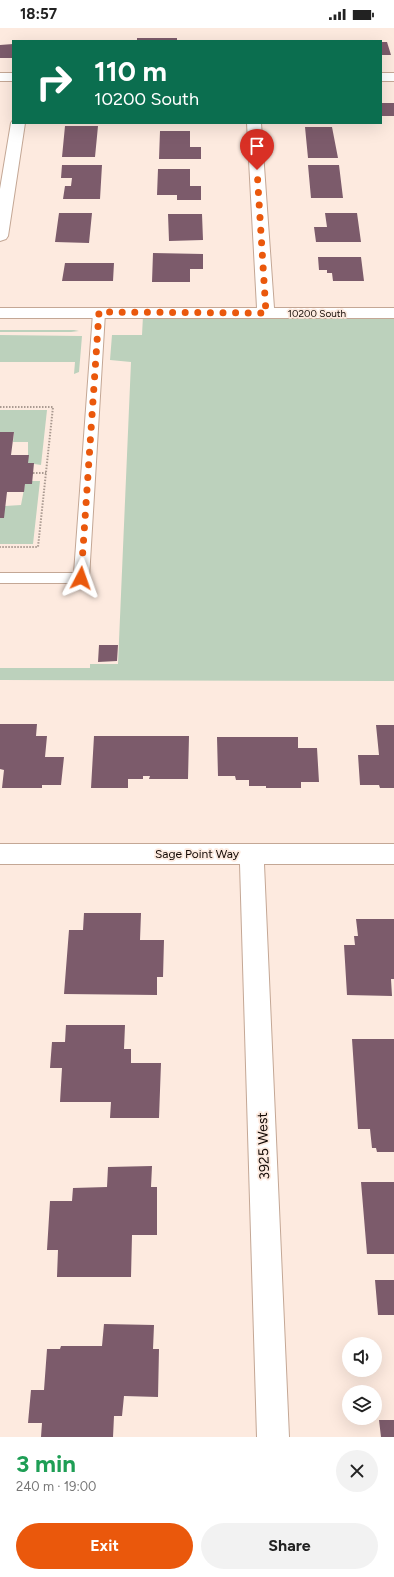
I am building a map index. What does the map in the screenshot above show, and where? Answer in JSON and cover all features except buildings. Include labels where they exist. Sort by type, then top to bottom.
[{"type":"street","points":[[0,77],[12,77]]},
{"type":"street","points":[[382,77],[394,77]]},
{"type":"street","points":[[0,236],[18,124]]},
{"type":"street","points":[[254,124],[266,313]]},
{"type":"street","name":"10200 South","points":[[0,313],[394,313]]},
{"type":"street","name":"Sage Point Way","points":[[0,854],[394,854]]},
{"type":"street","name":"3925 West","points":[[252,854],[273,1437]]},
{"type":"lane","points":[[0,578],[81,578],[99,312]]},
{"type":"path","points":[[0,407],[53,407],[38,547],[0,547]]},
{"type":"path","points":[[33,473],[46,473]]},
{"type":"green space","points":[[143,316],[394,317],[394,681],[0,680],[0,668],[90,668],[90,664],[118,664],[131,362],[110,360],[112,335],[142,335]]},
{"type":"green space","points":[[0,330],[74,330],[79,331],[0,332]]},
{"type":"green space","points":[[0,335],[82,336],[79,372],[74,374],[75,362],[0,362]]},
{"type":"green space","points":[[0,410],[47,410],[41,465],[28,463],[28,442],[13,442],[14,432],[0,432]]},
{"type":"green space","points":[[32,481],[40,481],[33,544],[0,544],[0,518],[5,506],[21,505],[25,484],[32,484]]},
{"type":"route","points":[[81,578],[99,312],[266,313],[257,170]]}]
